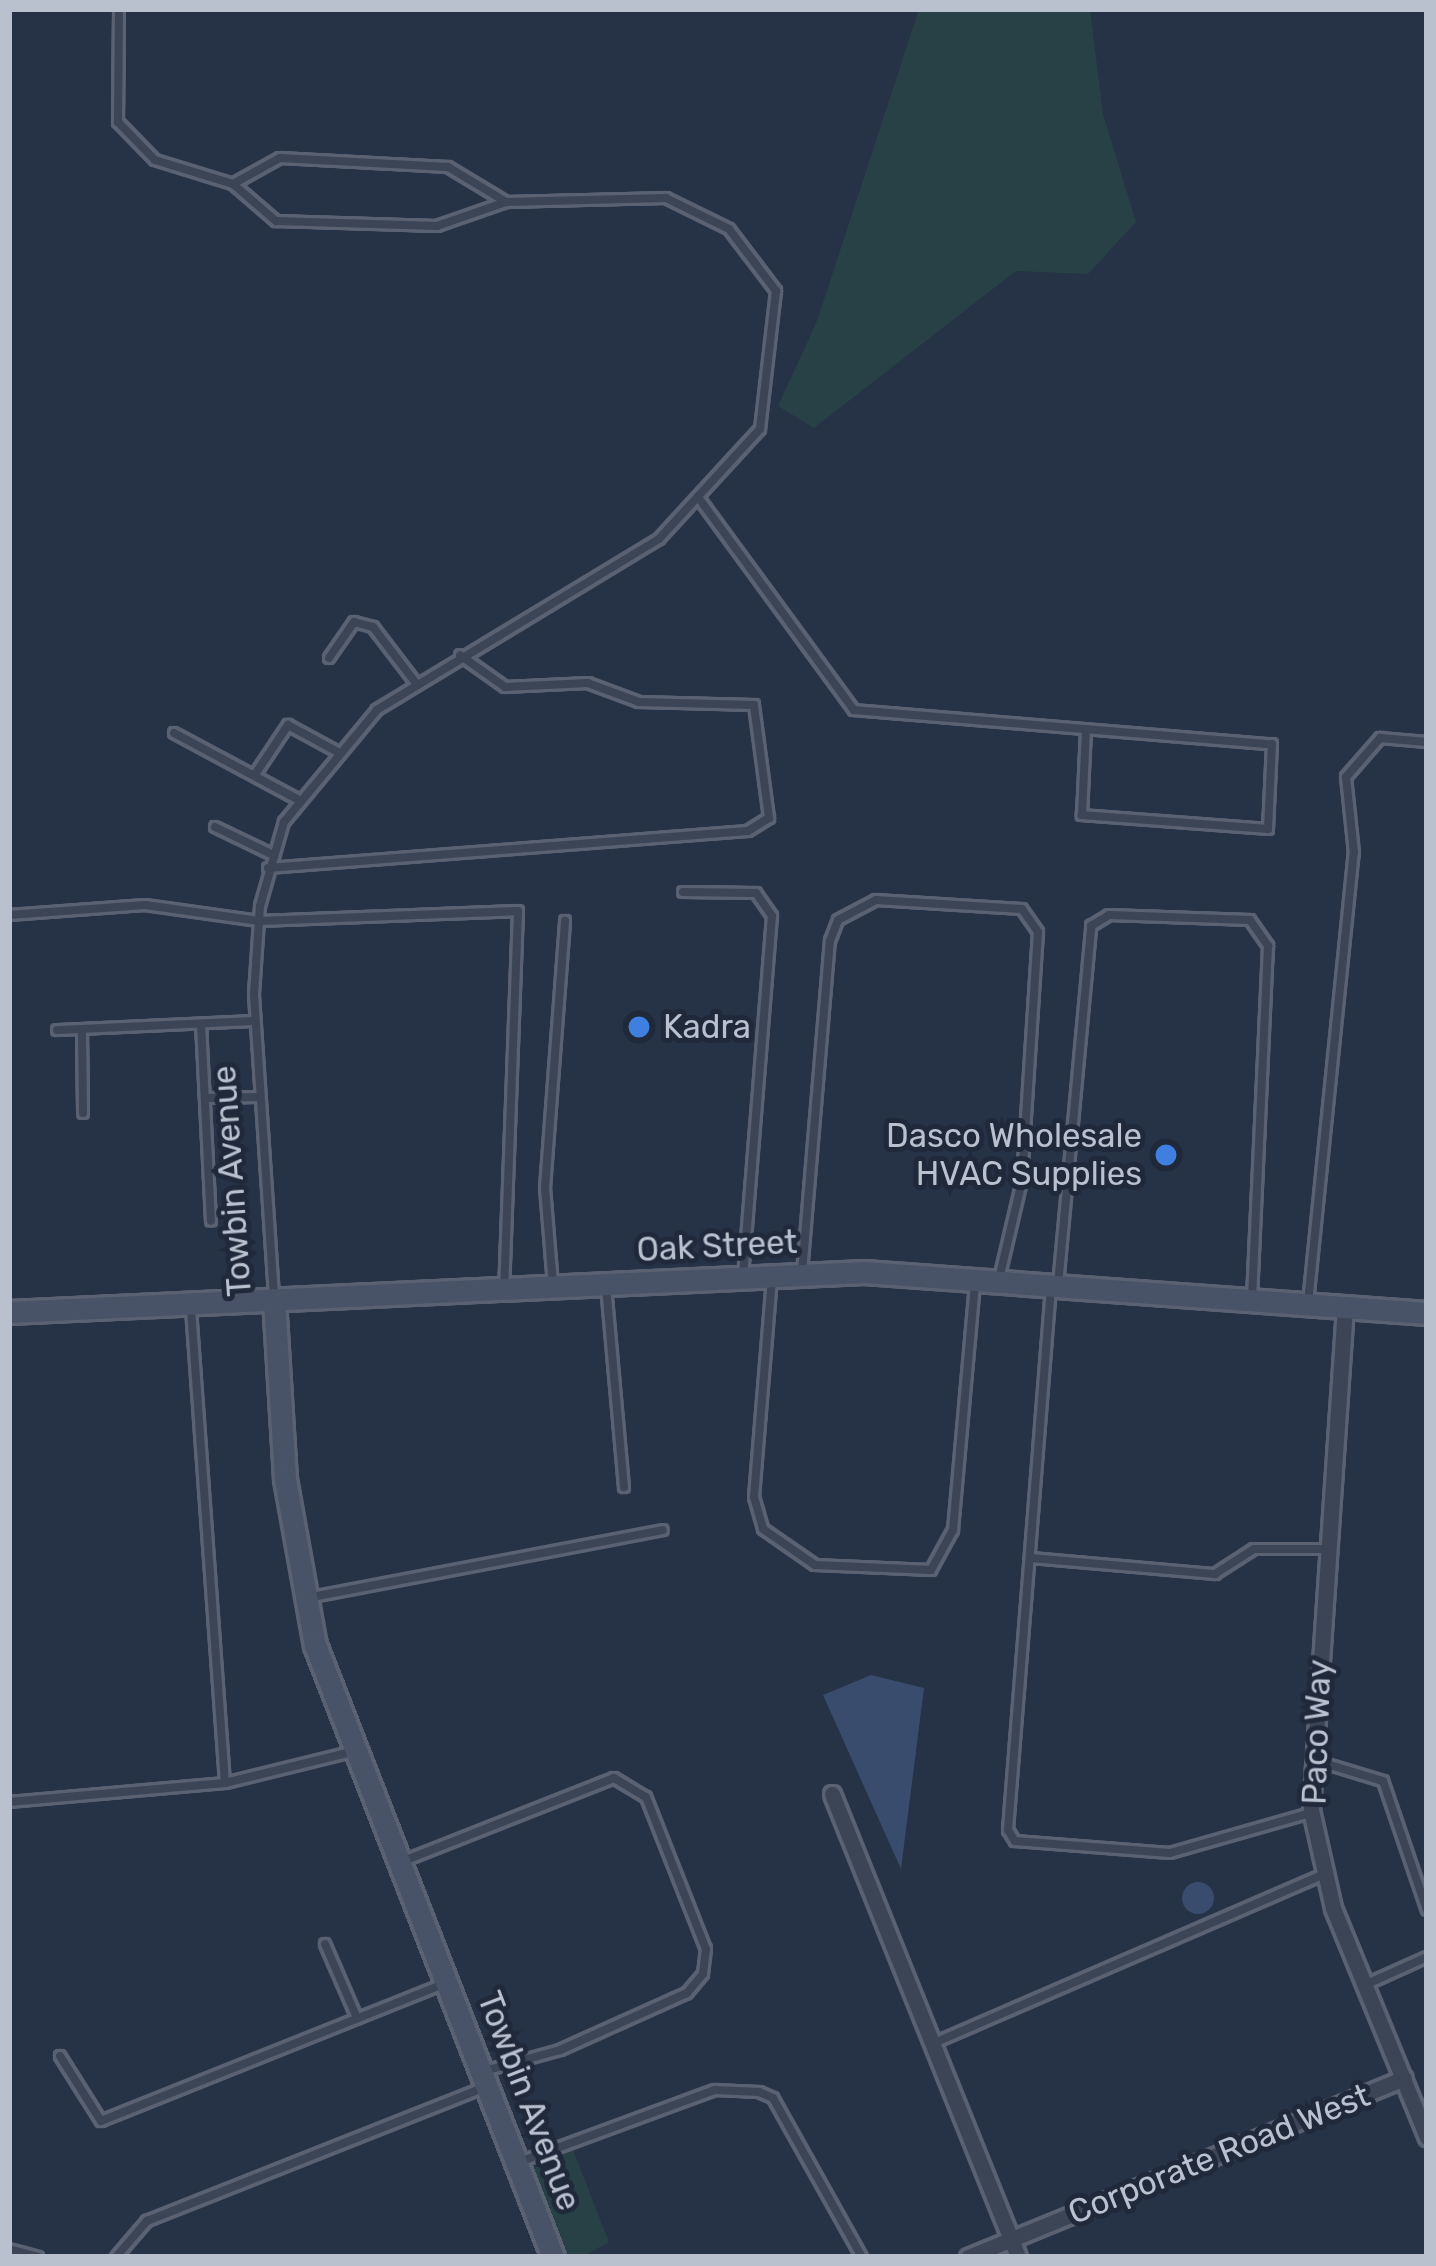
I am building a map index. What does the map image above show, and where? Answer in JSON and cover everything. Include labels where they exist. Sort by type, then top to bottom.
[{"type":"street","name":"Oak Street","points":[[9,1312],[802,1275],[975,1280],[1427,1313]]},
{"type":"street","name":"Towbin Avenue","points":[[274,1299],[305,1599],[355,1751],[553,2257]]},
{"type":"street","name":"Paco Way","points":[[1345,1307],[1312,1813],[1323,1875],[1427,2137]]},
{"type":"street","points":[[832,1794],[1018,2257]]},
{"type":"street","name":"Corporate Road West","points":[[968,2257],[1404,2078]]},
{"type":"lane","points":[[119,9],[118,122],[155,160],[233,184],[276,221],[436,226],[506,202]]},
{"type":"lane","points":[[233,184],[280,158],[448,167],[506,202]]},
{"type":"lane","name":"Towbin Avenue","points":[[274,1299],[255,1021],[259,921],[271,854],[299,800],[336,752],[415,682],[659,539],[760,429],[776,291],[729,229],[666,198],[506,202]]},
{"type":"lane","points":[[698,497],[854,710],[1272,744],[1268,829],[1082,815],[1086,729]]},
{"type":"lane","points":[[329,658],[354,622],[374,627],[415,682]]},
{"type":"lane","points":[[268,868],[748,831],[769,818],[754,704],[648,704],[588,683],[506,687],[460,655]]},
{"type":"lane","points":[[256,773],[289,725],[336,752]]},
{"type":"lane","points":[[174,733],[299,800]]},
{"type":"lane","points":[[1308,1304],[1354,853],[1346,777],[1380,738],[1427,742]]},
{"type":"lane","points":[[215,827],[271,854]]},
{"type":"lane","points":[[683,892],[756,893],[772,916],[743,1278]]},
{"type":"lane","points":[[802,1275],[830,941],[838,920],[876,899],[1022,909],[1038,932],[1022,1181],[999,1282]]},
{"type":"lane","points":[[9,915],[145,904],[259,921],[518,910],[505,1289]]},
{"type":"lane","points":[[1252,1300],[1268,946],[1250,920],[1109,915],[1091,926],[1004,1821],[1015,1841],[1170,1853],[1312,1813]]},
{"type":"lane","points":[[554,1286],[545,1188],[565,921]]},
{"type":"lane","points":[[57,1030],[255,1021]]},
{"type":"lane","points":[[201,1024],[211,1221]]},
{"type":"lane","points":[[82,1029],[82,1113]]},
{"type":"lane","points":[[205,1098],[259,1097]]},
{"type":"lane","points":[[772,1276],[754,1497],[763,1529],[815,1565],[931,1570],[952,1530],[975,1280]]},
{"type":"lane","points":[[605,1284],[624,1487]]},
{"type":"lane","points":[[191,1303],[225,1783]]},
{"type":"lane","points":[[305,1599],[664,1530]]},
{"type":"lane","points":[[1030,1558],[1215,1574],[1254,1550],[1327,1549]]},
{"type":"lane","points":[[9,1802],[225,1783],[355,1751]]},
{"type":"lane","points":[[1315,1761],[1383,1781],[1427,1910]]},
{"type":"lane","points":[[116,2257],[147,2221],[686,1993],[707,1960],[646,1797],[627,1780],[399,1863]]},
{"type":"lane","points":[[932,2043],[1323,1875]]},
{"type":"lane","points":[[325,1944],[357,2018]]},
{"type":"lane","points":[[1367,1984],[1427,1957]]},
{"type":"lane","points":[[60,2056],[101,2121],[447,1982]]},
{"type":"lane","points":[[517,2162],[715,2090],[759,2092],[773,2098],[862,2257]]},
{"type":"lane","points":[[9,2249],[38,2257]]},
{"type":"green space","points":[[919,9],[1090,9],[1103,114],[1136,222],[1088,274],[1016,271],[814,428],[778,406],[817,321]]},
{"type":"green space","points":[[573,2150],[609,2242],[582,2257],[569,2257],[534,2168]]},
{"type":"water","points":[[871,1675],[924,1688],[901,1869],[823,1695]]},
{"type":"water","points":[[1198,1882],[1210,1886],[1214,1898],[1210,1910],[1198,1914],[1186,1910],[1182,1898],[1186,1886]]},
{"type":"place","name":"Kadra","points":[[639,1027]]},
{"type":"place","name":"Dasco Wholesale HVAC Supplies","points":[[1166,1155]]}]
